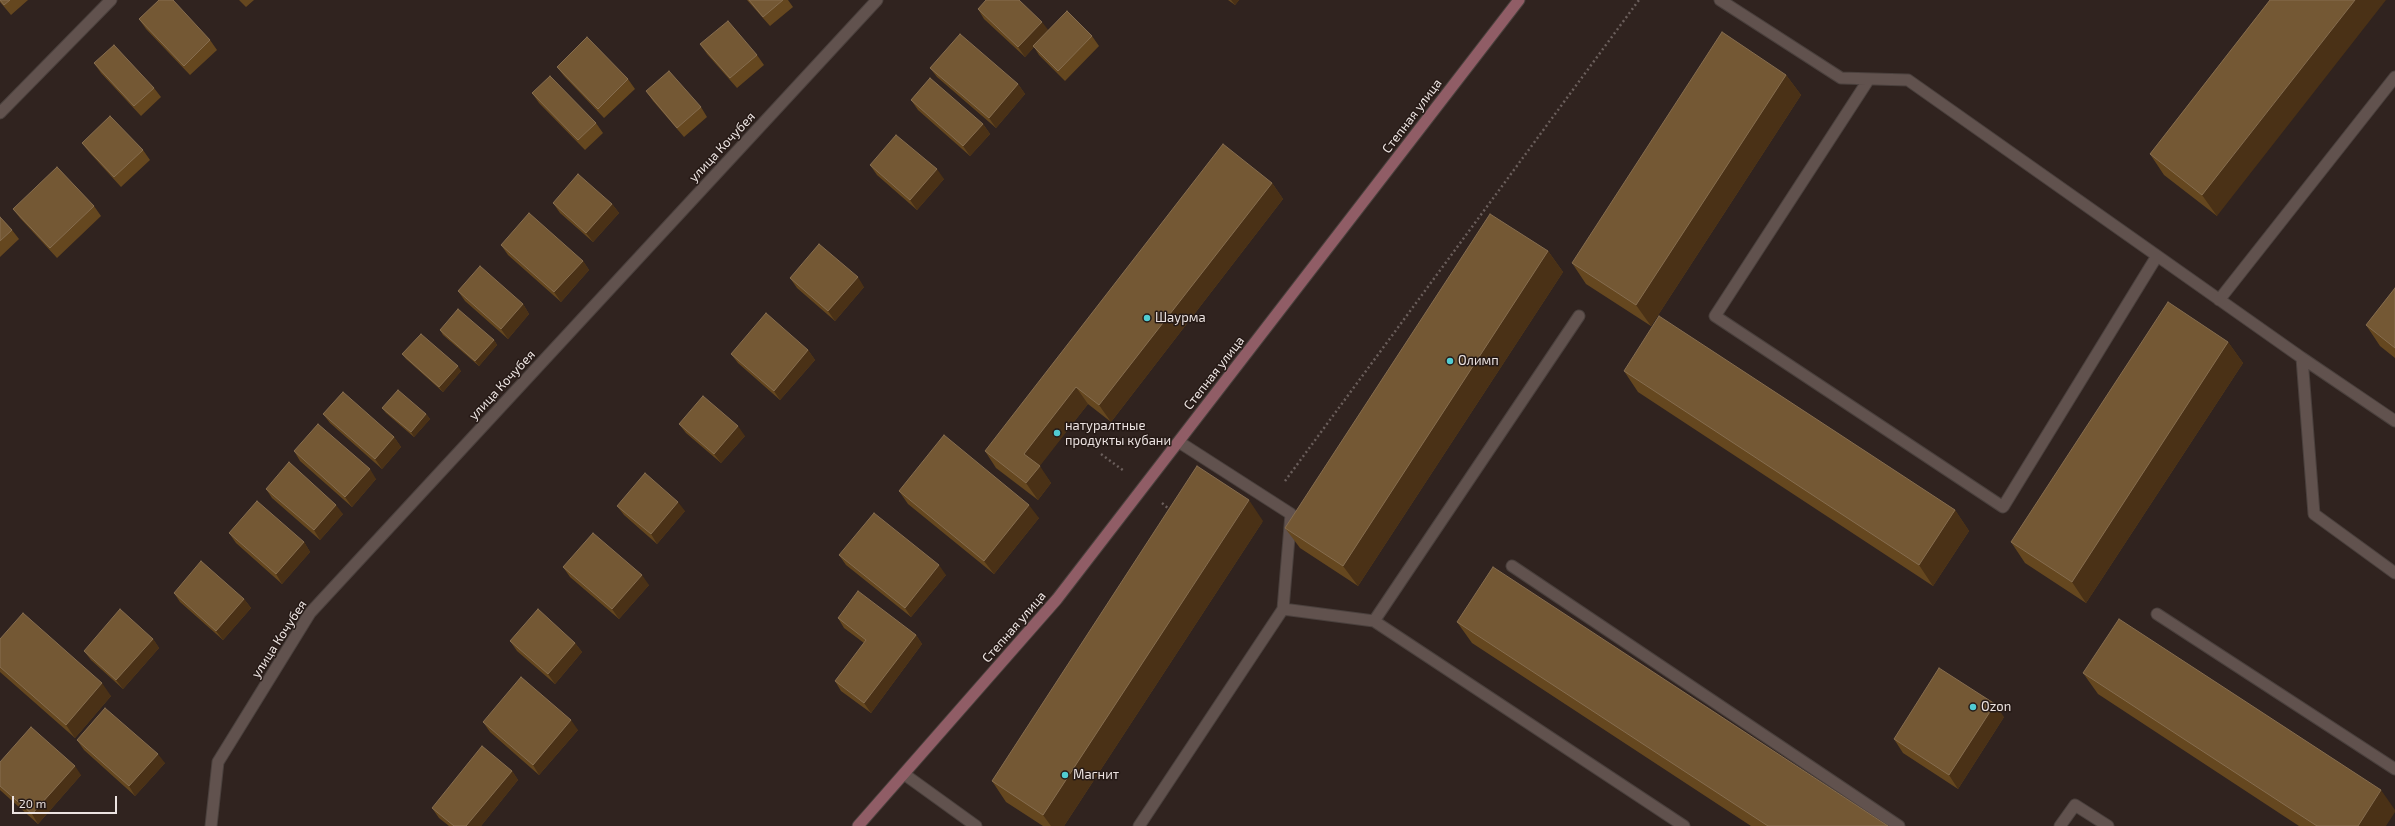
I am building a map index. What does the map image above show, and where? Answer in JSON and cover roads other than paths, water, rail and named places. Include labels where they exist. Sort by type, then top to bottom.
[{"type":"main road","name":"Степная улица","points":[[858,826],[1057,599],[1518,0]]},
{"type":"street","points":[[0,113],[111,0]]},
{"type":"street","name":"улица Кочубея","points":[[211,826],[218,762],[310,613],[877,0]]},
{"type":"street","points":[[1720,0],[1841,78],[1908,80],[2219,300],[2395,421]]},
{"type":"street","points":[[2219,300],[2395,77]]},
{"type":"street","points":[[1869,79],[1715,316],[2003,507],[2157,256]]},
{"type":"street","points":[[1374,621],[1579,316]]},
{"type":"street","points":[[2302,358],[2314,514],[2395,573]]},
{"type":"street","points":[[1139,826],[1283,609],[1291,514],[1178,442]]},
{"type":"street","points":[[1512,566],[1900,826]]},
{"type":"street","points":[[1283,609],[1374,621],[1684,826]]},
{"type":"street","points":[[2156,614],[2394,766]]},
{"type":"street","points":[[904,774],[976,826]]},
{"type":"street","points":[[2060,826],[2075,805],[2108,826]]},
{"type":"place","name":"Шаурма","points":[[1147,318]]},
{"type":"place","name":"Олимп","points":[[1450,361]]},
{"type":"place","name":"натуралтные продукты кубани","points":[[1057,433]]},
{"type":"place","name":"Ozon","points":[[1973,707]]},
{"type":"place","name":"Магнит","points":[[1065,775]]}]
